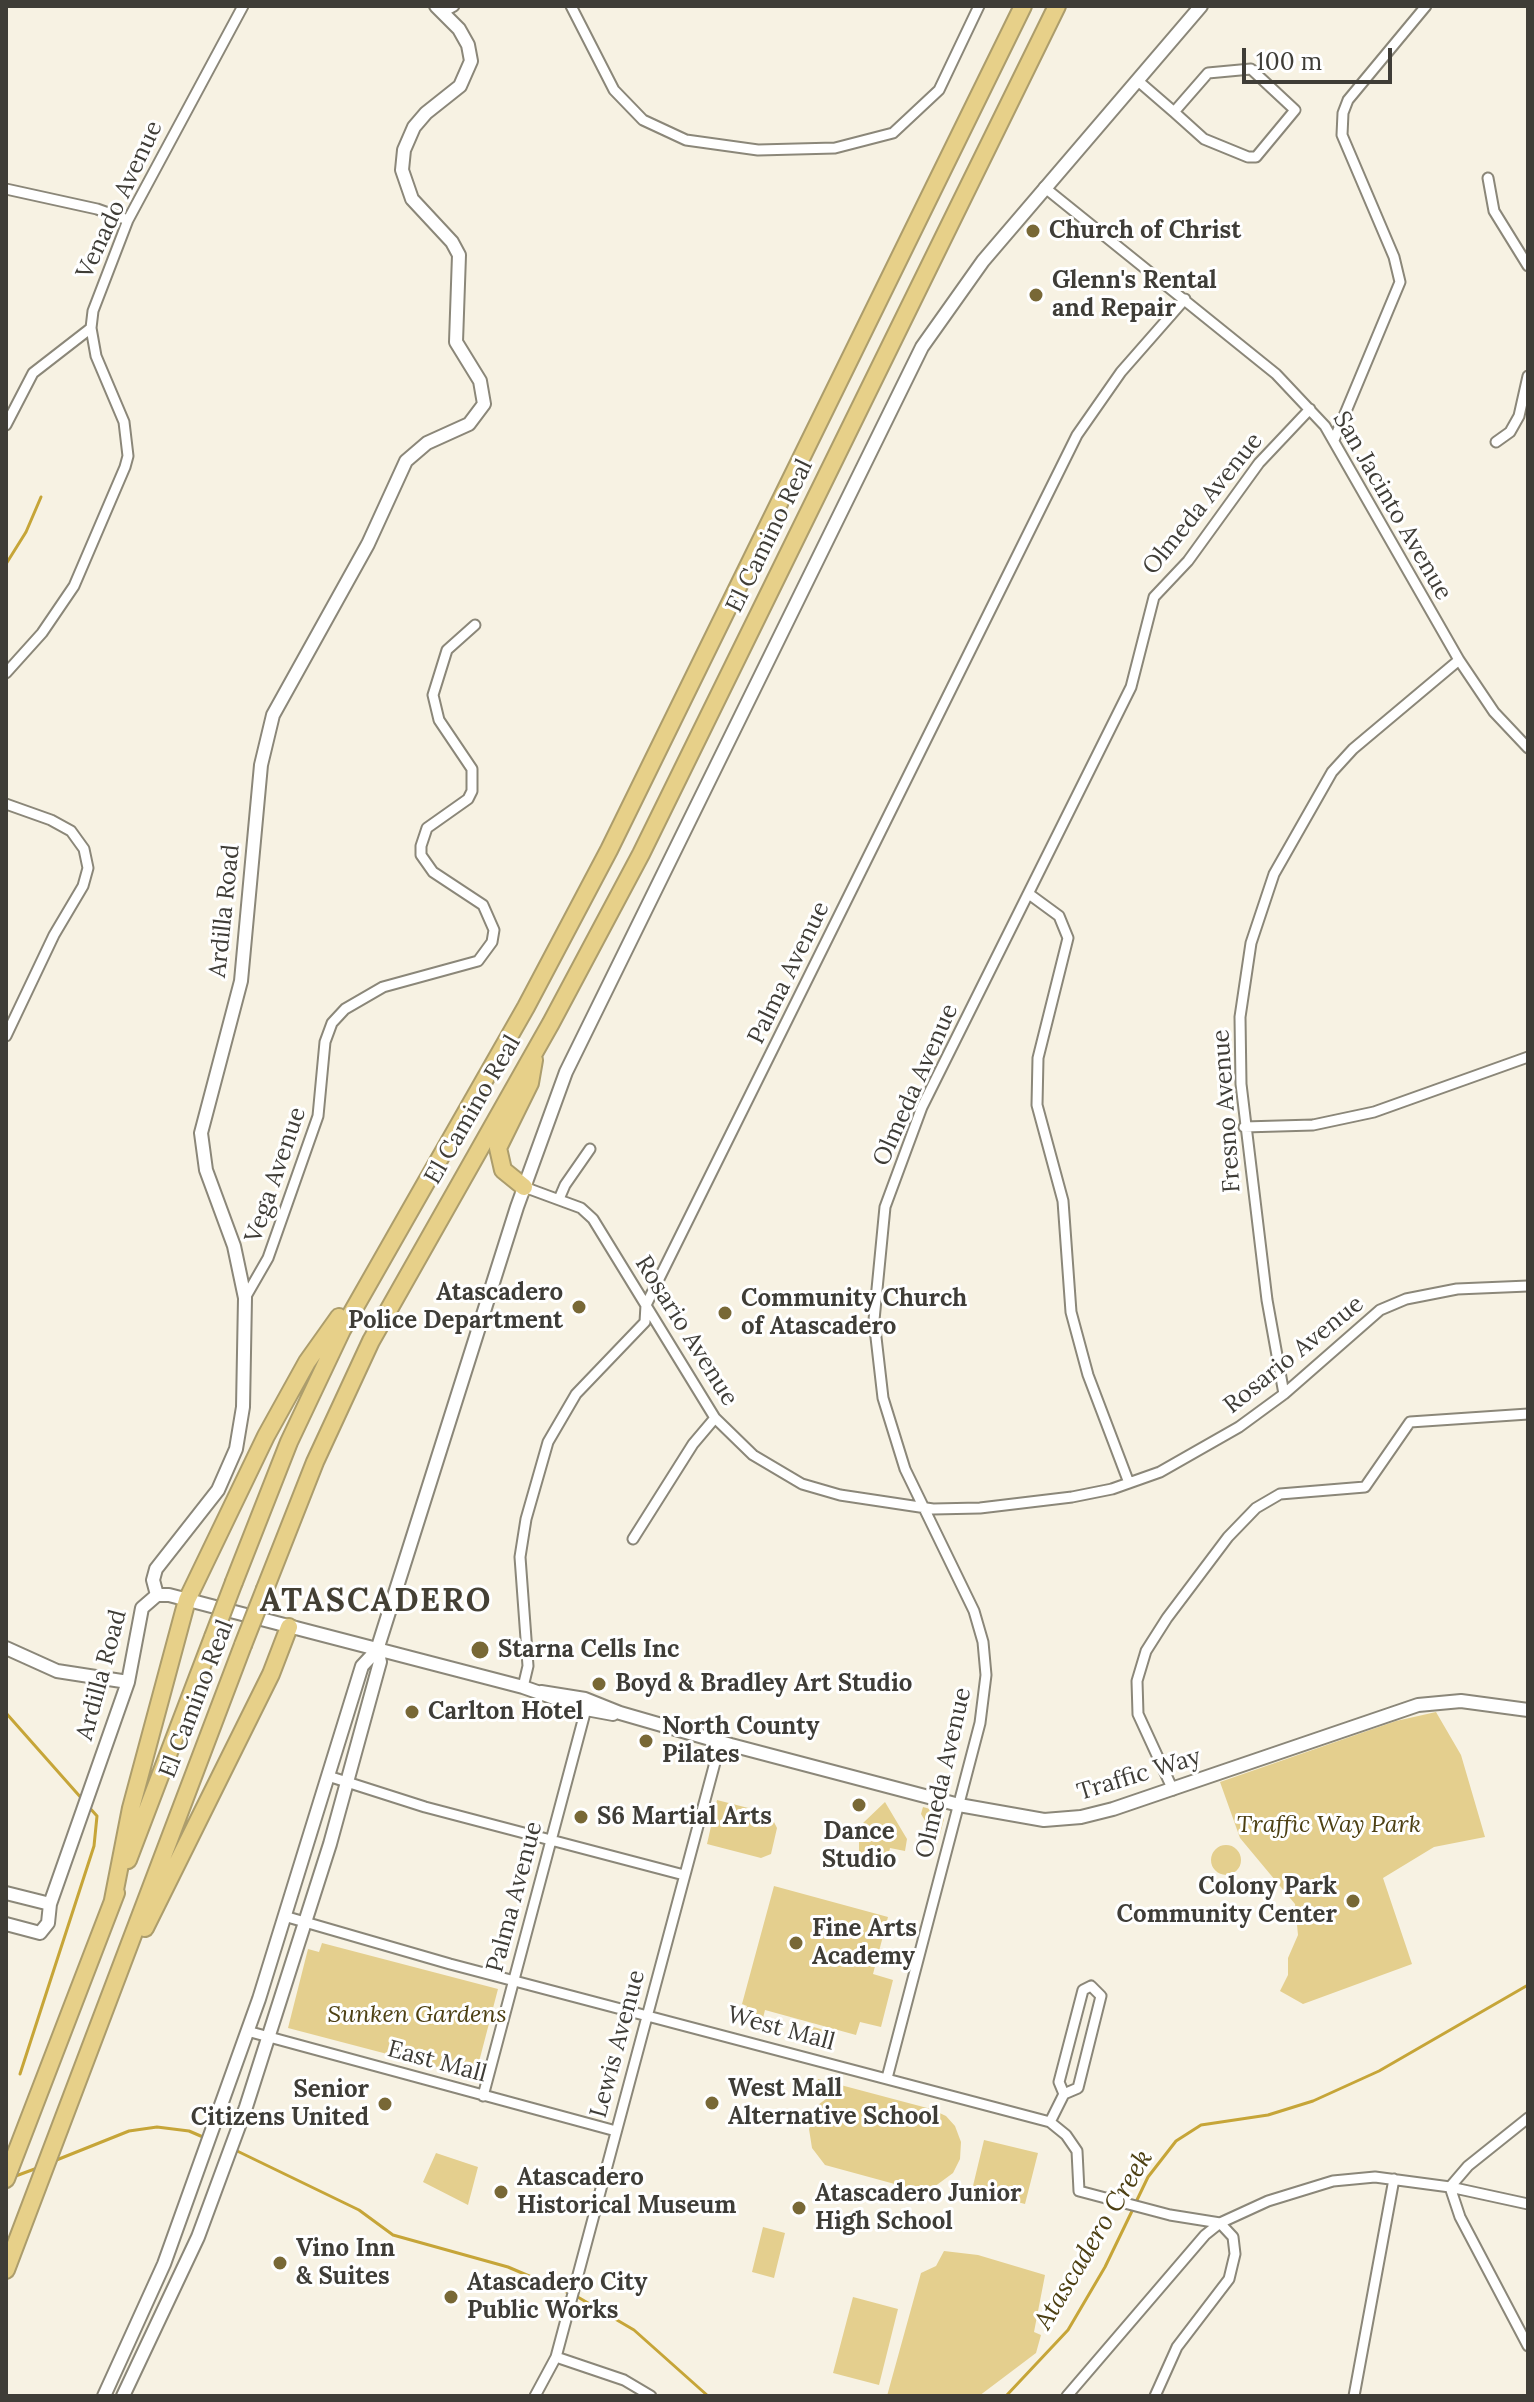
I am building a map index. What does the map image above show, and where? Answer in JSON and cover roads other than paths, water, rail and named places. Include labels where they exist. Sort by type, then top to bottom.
[{"type":"highway","name":"El Camino Real","points":[[10,2166],[295,1429],[375,1267],[526,1007],[609,850],[1022,6]]},
{"type":"highway","name":"El Camino Real","points":[[6,2270],[265,1589],[315,1462],[371,1341],[536,1050],[641,854],[1057,6]]},
{"type":"highway","points":[[1034,53],[1064,6]]},
{"type":"highway","points":[[524,1187],[503,1170],[498,1148],[530,1083],[536,1050]]},
{"type":"highway","points":[[113,1900],[131,1808],[187,1600],[231,1504],[307,1362],[375,1267]]},
{"type":"highway","points":[[106,2004],[245,1728],[289,1627]]},
{"type":"street","name":"Venado Avenue","points":[[6,673],[42,633],[74,586],[128,456],[124,422],[96,356],[91,328],[97,297],[128,220],[228,27],[243,6]]},
{"type":"street","points":[[571,6],[614,90],[643,120],[686,140],[758,150],[835,148],[893,133],[931,101],[947,79],[979,6]]},
{"type":"street","points":[[123,2396],[198,2237],[232,2149],[306,1923],[378,1671],[377,1650],[524,1187],[566,1072],[912,367],[958,293],[1044,187],[1201,6]]},
{"type":"street","points":[[1334,440],[1400,282],[1394,257],[1342,135],[1343,113],[1348,100],[1426,6]]},
{"type":"street","name":"Ardilla Road","points":[[6,1924],[40,1933],[48,1923],[50,1904],[128,1682],[142,1608],[157,1595],[153,1580],[156,1569],[218,1490],[236,1449],[243,1407],[245,1298],[234,1246],[206,1170],[201,1133],[241,981],[261,765],[268,730],[287,685],[375,531],[406,461],[427,443],[469,424],[484,404],[480,381],[456,342],[459,255],[452,242],[412,199],[402,170],[404,150],[414,127],[426,113],[460,86],[469,70],[468,45],[444,8]]},
{"type":"street","points":[[1137,80],[1204,139],[1256,157],[1295,110],[1251,69],[1208,73],[1174,112]]},
{"type":"street","points":[[1488,178],[1494,211],[1528,266]]},
{"type":"street","name":"San Jacinto Avenue","points":[[1044,187],[1276,374],[1310,409],[1334,440],[1459,660],[1494,712],[1528,748]]},
{"type":"street","points":[[6,189],[97,209],[128,220]]},
{"type":"street","name":"Palma Avenue","points":[[523,1687],[528,1666],[520,1557],[526,1519],[548,1442],[576,1394],[645,1322],[646,1305],[1046,492],[1099,402],[1185,299]]},
{"type":"street","points":[[6,425],[33,373],[91,328]]},
{"type":"street","points":[[1496,442],[1510,432],[1519,416],[1528,376]]},
{"type":"street","name":"Olmeda Avenue","points":[[887,2078],[984,1707],[985,1658],[974,1611],[922,1507],[892,1436],[877,1358],[875,1285],[885,1207],[922,1107],[1131,687],[1154,597],[1188,561],[1259,463],[1310,409]]},
{"type":"street","name":"Vega Avenue","points":[[245,1298],[268,1258],[318,1116],[325,1042],[332,1023],[345,1009],[383,987],[478,961],[492,942],[492,920],[483,905],[433,872],[421,855],[422,836],[427,828],[468,799],[472,791],[472,769],[439,720],[433,695],[447,650],[475,625]]},
{"type":"street","name":"Fresno Avenue","points":[[1284,1394],[1267,1300],[1244,1127],[1239,1057],[1244,979],[1261,902],[1332,772],[1353,749],[1459,660]]},
{"type":"street","points":[[6,804],[51,820],[71,831],[84,849],[88,868],[83,886],[47,949],[6,1036]]},
{"type":"street","points":[[1029,894],[1059,916],[1068,938],[1038,1058],[1037,1105],[1063,1201],[1071,1312],[1088,1375],[1129,1483]]},
{"type":"street","points":[[1244,1127],[1313,1125],[1374,1112],[1528,1057]]},
{"type":"street","points":[[559,1199],[590,1149]]},
{"type":"street","name":"Rosario Avenue","points":[[524,1187],[581,1208],[593,1219],[715,1418],[753,1455],[802,1484],[840,1495],[922,1507],[980,1508],[1025,1504],[1129,1483],[1160,1472],[1200,1450],[1284,1394],[1380,1310],[1406,1299],[1457,1289],[1528,1286]]},
{"type":"street","points":[[1173,1790],[1138,1714],[1137,1681],[1146,1651],[1228,1537],[1256,1508],[1280,1494],[1365,1487],[1410,1422],[1528,1414]]},
{"type":"street","points":[[633,1539],[693,1444],[715,1418]]},
{"type":"street","name":"Traffic Way","points":[[157,1595],[187,1600],[523,1687],[586,1709],[620,1713]]},
{"type":"street","points":[[6,1648],[57,1671],[128,1682]]},
{"type":"street","points":[[104,2396],[164,2264],[227,2093],[362,1666],[377,1650]]},
{"type":"street","name":"Traffic Way","points":[[541,1692],[550,1691],[585,1699],[620,1713],[959,1805],[1014,1817],[1063,1819],[1097,1814],[1173,1790],[1418,1705],[1461,1701],[1528,1710]]},
{"type":"street","name":"Palma Avenue","points":[[483,2096],[586,1709]]},
{"type":"street","name":"Lewis Avenue","points":[[535,2396],[556,2357],[721,1740]]},
{"type":"street","points":[[328,1776],[684,1875]]},
{"type":"street","points":[[6,1893],[50,1904]]},
{"type":"street","name":"West Mall","points":[[284,1916],[514,1981],[1050,2122]]},
{"type":"street","points":[[1064,2094],[1059,2082],[1083,1990],[1091,1986],[1101,1996],[1078,2088],[1064,2094],[1050,2122],[1066,2135],[1077,2151],[1079,2191],[1138,2207],[1220,2223],[1235,2242],[1229,2279],[1177,2347],[1155,2396]]},
{"type":"street","name":"East Mall","points":[[247,2031],[616,2131]]},
{"type":"street","points":[[1450,2187],[1468,2166],[1528,2118]]},
{"type":"street","points":[[1067,2396],[1189,2252],[1220,2223],[1309,2186],[1354,2178],[1394,2179],[1450,2187],[1528,2204]]},
{"type":"street","points":[[1354,2396],[1394,2179]]},
{"type":"street","points":[[1450,2187],[1460,2217],[1528,2346]]},
{"type":"street","points":[[556,2357],[624,2380],[651,2396]]},
{"type":"waterway","points":[[6,564],[26,532],[41,497]]},
{"type":"waterway","points":[[6,1713],[83,1800]]},
{"type":"waterway","points":[[20,2074],[94,1846],[97,1816],[88,1806]]},
{"type":"waterway","name":"Atascadero Creek","points":[[1136,2202],[1148,2177],[1176,2141],[1201,2125],[1268,2115],[1313,2101],[1379,2071],[1528,1985]]},
{"type":"waterway","name":"Atascadero Creek","points":[[54,2161],[129,2131],[157,2127],[189,2131],[203,2137]]},
{"type":"waterway","name":"Atascadero Creek","points":[[233,2149],[359,2210],[393,2235],[508,2267],[569,2293]]},
{"type":"waterway","name":"Atascadero Creek","points":[[13,2177],[40,2167]]},
{"type":"waterway","name":"Atascadero Creek","points":[[1006,2396],[1068,2330],[1105,2267],[1133,2209]]},
{"type":"waterway","name":"Atascadero Creek","points":[[576,2296],[634,2330],[708,2396]]},
{"type":"place","name":"Church of Christ","points":[[1033,231]]},
{"type":"place","name":"Glenn's Rental and Repair","points":[[1036,295]]},
{"type":"place","name":"Atascadero Police Department","points":[[579,1307]]},
{"type":"place","name":"Community Church of Atascadero","points":[[725,1313]]},
{"type":"place","name":"Starna Cells Inc","points":[[480,1650]]},
{"type":"place","name":"Boyd & Bradley Art Studio","points":[[599,1684]]},
{"type":"place","name":"Carlton Hotel","points":[[412,1712]]},
{"type":"place","name":"North County Pilates","points":[[646,1741]]},
{"type":"place","name":"Dance Studio","points":[[859,1805]]},
{"type":"place","name":"S6 Martial Arts","points":[[581,1817]]},
{"type":"place","name":"Colony Park Community Center","points":[[1353,1901]]},
{"type":"place","name":"Fine Arts Academy","points":[[796,1943]]},
{"type":"place","name":"West Mall Alternative School","points":[[712,2103]]},
{"type":"place","name":"Senior Citizens United","points":[[385,2104]]},
{"type":"place","name":"Atascadero Historical Museum","points":[[501,2192]]},
{"type":"place","name":"Atascadero Junior High School","points":[[799,2208]]},
{"type":"place","name":"Vino Inn & Suites","points":[[280,2263]]},
{"type":"place","name":"Atascadero City Public Works","points":[[451,2297]]},
{"type":"district","name":"ATASCADERO","points":[[376,1602]]},
{"type":"park label","name":"Traffic Way Park","points":[[1329,1825]]},
{"type":"park label","name":"Sunken Gardens","points":[[417,2015]]}]
